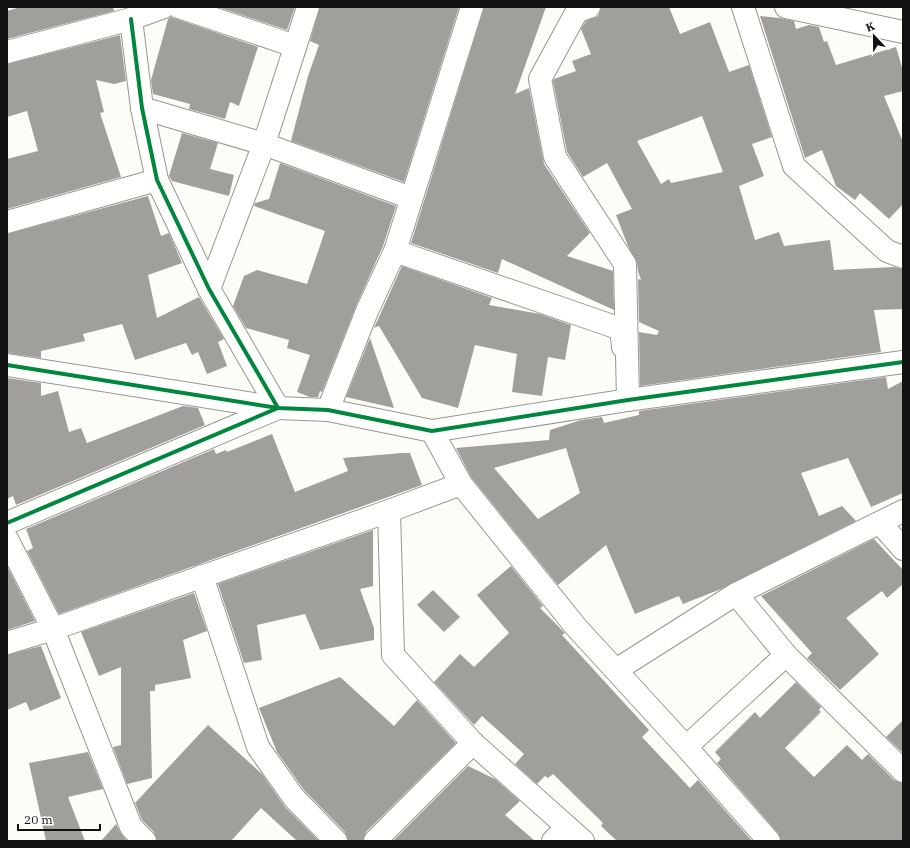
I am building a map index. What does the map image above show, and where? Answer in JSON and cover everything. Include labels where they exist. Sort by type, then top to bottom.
[{"type":"street","points":[[7,52],[131,19],[164,7]]},
{"type":"street","points":[[180,7],[295,46]]},
{"type":"street","points":[[209,289],[264,144],[308,7]]},
{"type":"street","points":[[328,410],[368,311],[395,251],[472,7]]},
{"type":"street","points":[[590,7],[577,11],[540,79],[554,157],[625,264],[628,400]]},
{"type":"street","points":[[743,7],[794,166],[887,251],[903,256]]},
{"type":"street","points":[[786,7],[850,13],[903,32]]},
{"type":"street","points":[[131,19],[142,108],[157,180],[209,289],[278,408]]},
{"type":"street","points":[[142,108],[264,144],[411,198]]},
{"type":"street","points":[[7,222],[157,180]]},
{"type":"street","points":[[395,251],[621,329],[628,400]]},
{"type":"street","points":[[7,365],[278,408],[328,410],[432,431],[628,400],[903,362]]},
{"type":"street","points":[[7,523],[278,408]]},
{"type":"street","points":[[432,431],[461,484],[576,627],[686,747],[769,841]]},
{"type":"street","points":[[7,643],[53,629],[389,511],[461,484]]},
{"type":"street","points":[[389,511],[393,655],[474,743],[568,836]]},
{"type":"street","points":[[616,670],[736,594],[881,524],[903,511]]},
{"type":"street","points":[[881,524],[903,549]]},
{"type":"street","points":[[7,539],[53,629],[131,827],[145,841]]},
{"type":"street","points":[[202,576],[258,747],[294,798],[336,841]]},
{"type":"street","points":[[736,594],[786,656],[903,771]]},
{"type":"street","points":[[686,747],[786,656]]},
{"type":"street","points":[[375,841],[474,743]]},
{"type":"building","points":[[20,7],[113,7],[114,11],[7,39],[7,11]]},
{"type":"building","points":[[218,7],[295,7],[287,30]]},
{"type":"building","points":[[320,7],[459,7],[404,182],[291,141],[308,76],[319,45],[310,41]]},
{"type":"building","points":[[484,7],[546,7],[515,94],[529,88],[544,164],[590,233],[567,256],[613,271],[614,310],[502,259],[498,273],[411,243]]},
{"type":"building","points":[[601,7],[669,7],[680,34],[710,22],[729,72],[749,65],[772,137],[752,144],[764,176],[739,186],[755,240],[779,232],[784,246],[830,240],[834,270],[894,267],[903,269],[903,309],[874,310],[881,352],[640,386],[639,332],[657,335],[659,331],[639,322],[638,279],[641,280],[637,263],[628,246],[616,215],[632,209],[607,163],[583,177],[567,152],[553,81],[554,79],[576,71],[572,61],[591,54],[581,29],[586,21],[598,16]],"holes":[[[702,116],[723,172],[671,183],[669,179],[661,184],[637,141]]]},
{"type":"building","points":[[760,16],[794,21],[796,29],[809,25],[819,27],[824,42],[827,41],[836,65],[896,47],[903,71],[903,91],[884,96],[903,142],[903,204],[889,219],[860,193],[855,200],[836,186],[822,150],[805,158]]},
{"type":"building","points":[[171,17],[258,47],[239,106],[230,102],[225,119],[189,109],[190,104],[153,94],[151,80],[168,19]]},
{"type":"building","points":[[120,35],[126,81],[114,84],[96,80],[104,112],[100,113],[121,177],[7,209],[7,159],[38,151],[27,111],[7,117],[7,64]]},
{"type":"building","points":[[182,133],[218,143],[210,169],[234,175],[229,196],[172,181],[169,176]]},
{"type":"building","points":[[280,163],[396,206],[383,246],[356,306],[322,392],[320,391],[318,397],[310,397],[297,392],[310,355],[287,348],[289,340],[246,328],[233,306],[244,276],[257,270],[307,284],[325,231],[254,206],[255,203],[269,199]]},
{"type":"building","points":[[148,196],[161,236],[169,233],[182,263],[148,275],[157,318],[199,297],[224,339],[218,342],[227,366],[207,374],[198,352],[192,355],[186,343],[135,360],[122,324],[83,334],[85,341],[41,351],[41,358],[7,353],[7,234]]},
{"type":"building","points":[[402,266],[492,298],[489,305],[540,314],[571,325],[565,360],[548,357],[542,396],[512,392],[517,354],[475,345],[458,408],[422,398],[379,326],[374,328]]},
{"type":"building","points":[[370,338],[394,408],[346,397]]},
{"type":"building","points":[[886,377],[888,389],[903,381],[903,493],[871,507],[848,458],[801,473],[819,516],[842,506],[856,521],[721,589],[683,604],[679,596],[635,614],[606,545],[558,585],[471,477],[456,448],[549,440],[550,430],[581,420],[602,417],[604,423],[639,415],[639,411]],"holes":[[[566,448],[580,493],[538,519],[494,468]]]},
{"type":"building","points":[[7,378],[41,383],[41,396],[58,391],[69,432],[81,428],[87,443],[183,406],[198,408],[205,425],[16,505],[13,496],[7,499]]},
{"type":"building","points":[[272,434],[295,492],[348,471],[343,458],[402,453],[410,453],[422,485],[59,614],[27,551],[33,548],[26,529],[214,449],[216,454],[226,450],[227,452]]},
{"type":"building","points":[[373,530],[373,586],[360,589],[374,628],[374,640],[320,650],[305,614],[257,625],[262,660],[244,663],[218,584]]},
{"type":"building","points":[[874,539],[903,570],[903,584],[887,598],[882,591],[846,618],[879,654],[840,690],[807,658],[812,653],[761,596]]},
{"type":"building","points":[[7,566],[35,621],[7,630]]},
{"type":"building","points":[[511,566],[543,606],[540,608],[565,633],[562,635],[649,730],[642,737],[690,788],[698,780],[752,841],[617,841],[601,826],[603,823],[553,774],[548,778],[545,776],[537,784],[515,764],[524,754],[482,716],[474,725],[434,682],[460,654],[474,667],[509,633],[477,595]]},
{"type":"building","points":[[433,590],[460,617],[444,632],[417,605]]},
{"type":"building","points":[[194,593],[207,631],[183,640],[191,678],[155,685],[155,691],[150,691],[152,778],[127,784],[113,747],[121,745],[121,667],[99,676],[81,632]]},
{"type":"building","points":[[41,646],[61,698],[30,711],[26,702],[7,710],[7,655]]},
{"type":"building","points":[[340,677],[394,726],[417,700],[456,743],[366,832],[363,841],[348,841],[345,832],[304,790],[277,752],[259,708]]},
{"type":"building","points":[[796,682],[821,707],[819,710],[821,712],[785,748],[814,777],[847,745],[862,760],[868,754],[894,780],[903,783],[903,841],[781,841],[778,833],[717,763],[721,759],[715,752],[755,712],[760,718]]},
{"type":"building","points":[[903,720],[903,753],[886,737]]},
{"type":"building","points":[[208,725],[262,774],[285,807],[319,841],[297,841],[261,808],[231,841],[157,841],[154,832],[142,820],[135,803]]},
{"type":"building","points":[[88,752],[103,789],[68,797],[85,841],[46,841],[29,763]]},
{"type":"building","points":[[468,766],[495,779],[520,801],[505,815],[535,841],[393,841]]},
{"type":"building","points":[[116,824],[127,841],[101,841]]},
{"type":"cycle path","points":[[7,523],[278,408],[209,289],[157,180],[142,108],[131,19]]},
{"type":"cycle path","points":[[7,365],[278,408],[328,410],[432,431],[628,400],[903,362]]}]
